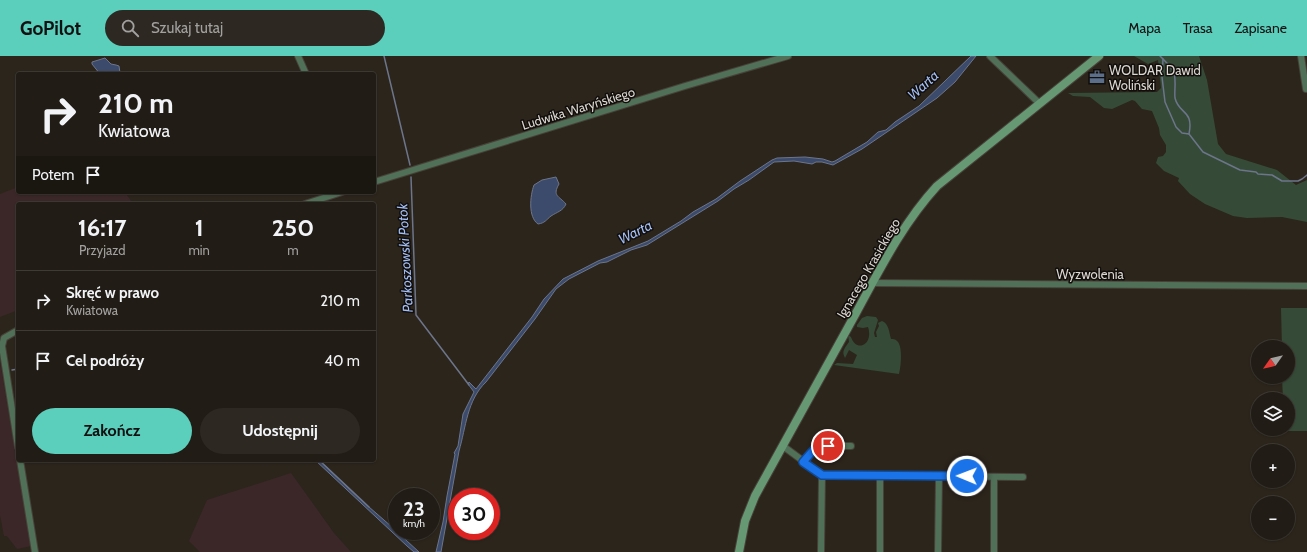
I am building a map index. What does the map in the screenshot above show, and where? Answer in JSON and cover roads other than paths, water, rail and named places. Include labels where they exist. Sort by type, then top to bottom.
[{"type":"street","points":[[298,56],[305,72]]},
{"type":"street","name":"Ludwika Waryńskiego","points":[[376,181],[685,86],[788,56]]},
{"type":"street","points":[[990,56],[1039,103]]},
{"type":"street","name":"Ignacego Krasickiego","points":[[738,552],[745,521],[753,502],[782,446],[873,283],[916,210],[932,192],[1039,103],[1099,56]]},
{"type":"street","points":[[1301,56],[1306,89]]},
{"type":"street","points":[[311,202],[336,194]]},
{"type":"street","name":"Wyzwolenia","points":[[873,283],[1307,286]]},
{"type":"street","points":[[16,331],[4,338],[2,346],[16,434]]},
{"type":"street","points":[[782,446],[822,475],[1023,477]]},
{"type":"street","points":[[803,462],[817,446],[851,446]]},
{"type":"street","points":[[20,462],[36,552]]},
{"type":"street","points":[[822,475],[822,552]]},
{"type":"street","points":[[880,476],[880,552]]},
{"type":"street","points":[[938,552],[939,476]]},
{"type":"street","points":[[994,477],[994,552]]},
{"type":"water","points":[[971,56],[976,56],[955,82],[937,98],[862,149],[833,165],[822,162],[812,164],[794,161],[774,162],[718,201],[647,245],[631,250],[607,262],[600,263],[569,279],[556,289],[475,397],[468,414],[452,488],[449,488],[454,453],[458,446],[463,414],[474,392],[468,384],[469,382],[476,389],[532,317],[544,299],[563,279],[598,261],[648,241],[716,199],[772,160],[777,158],[805,157],[823,159],[832,162],[835,161],[867,142],[878,132],[886,130],[919,106]]},
{"type":"water","points":[[105,58],[111,64],[119,66],[120,72],[98,72],[92,62]]},
{"type":"water","points":[[556,177],[559,184],[556,191],[557,196],[566,204],[562,210],[544,222],[538,224],[535,221],[531,211],[531,200],[534,185],[542,180]]},
{"type":"water","points":[[317,462],[321,462],[388,524],[388,528]]},
{"type":"water","points":[[448,491],[448,513],[441,552],[436,552],[440,540]]},
{"type":"water","points":[[401,540],[406,540],[419,552],[414,552]]},
{"type":"waterway","name":"Parkoszowski Potok","points":[[384,56],[410,165]]},
{"type":"waterway","points":[[1160,56],[1173,70],[1175,80],[1175,98],[1177,103],[1188,116],[1190,126],[1189,134],[1203,152],[1240,170],[1272,175],[1282,181],[1298,181],[1307,175]]},
{"type":"waterway","points":[[1163,59],[1162,77],[1165,102],[1176,127],[1182,133],[1189,134]]},
{"type":"waterway","name":"Parkoszowski Potok","points":[[411,177],[416,315],[469,385]]},
{"type":"waterway","points":[[12,370],[16,369]]},
{"type":"waterway","points":[[321,462],[369,507]]},
{"type":"place","name":"WOLDAR Dawid Woliński","points":[[1097,77]]},
{"type":"water label","name":"Warta","points":[[923,85]]},
{"type":"water label","name":"Warta","points":[[635,232]]}]
